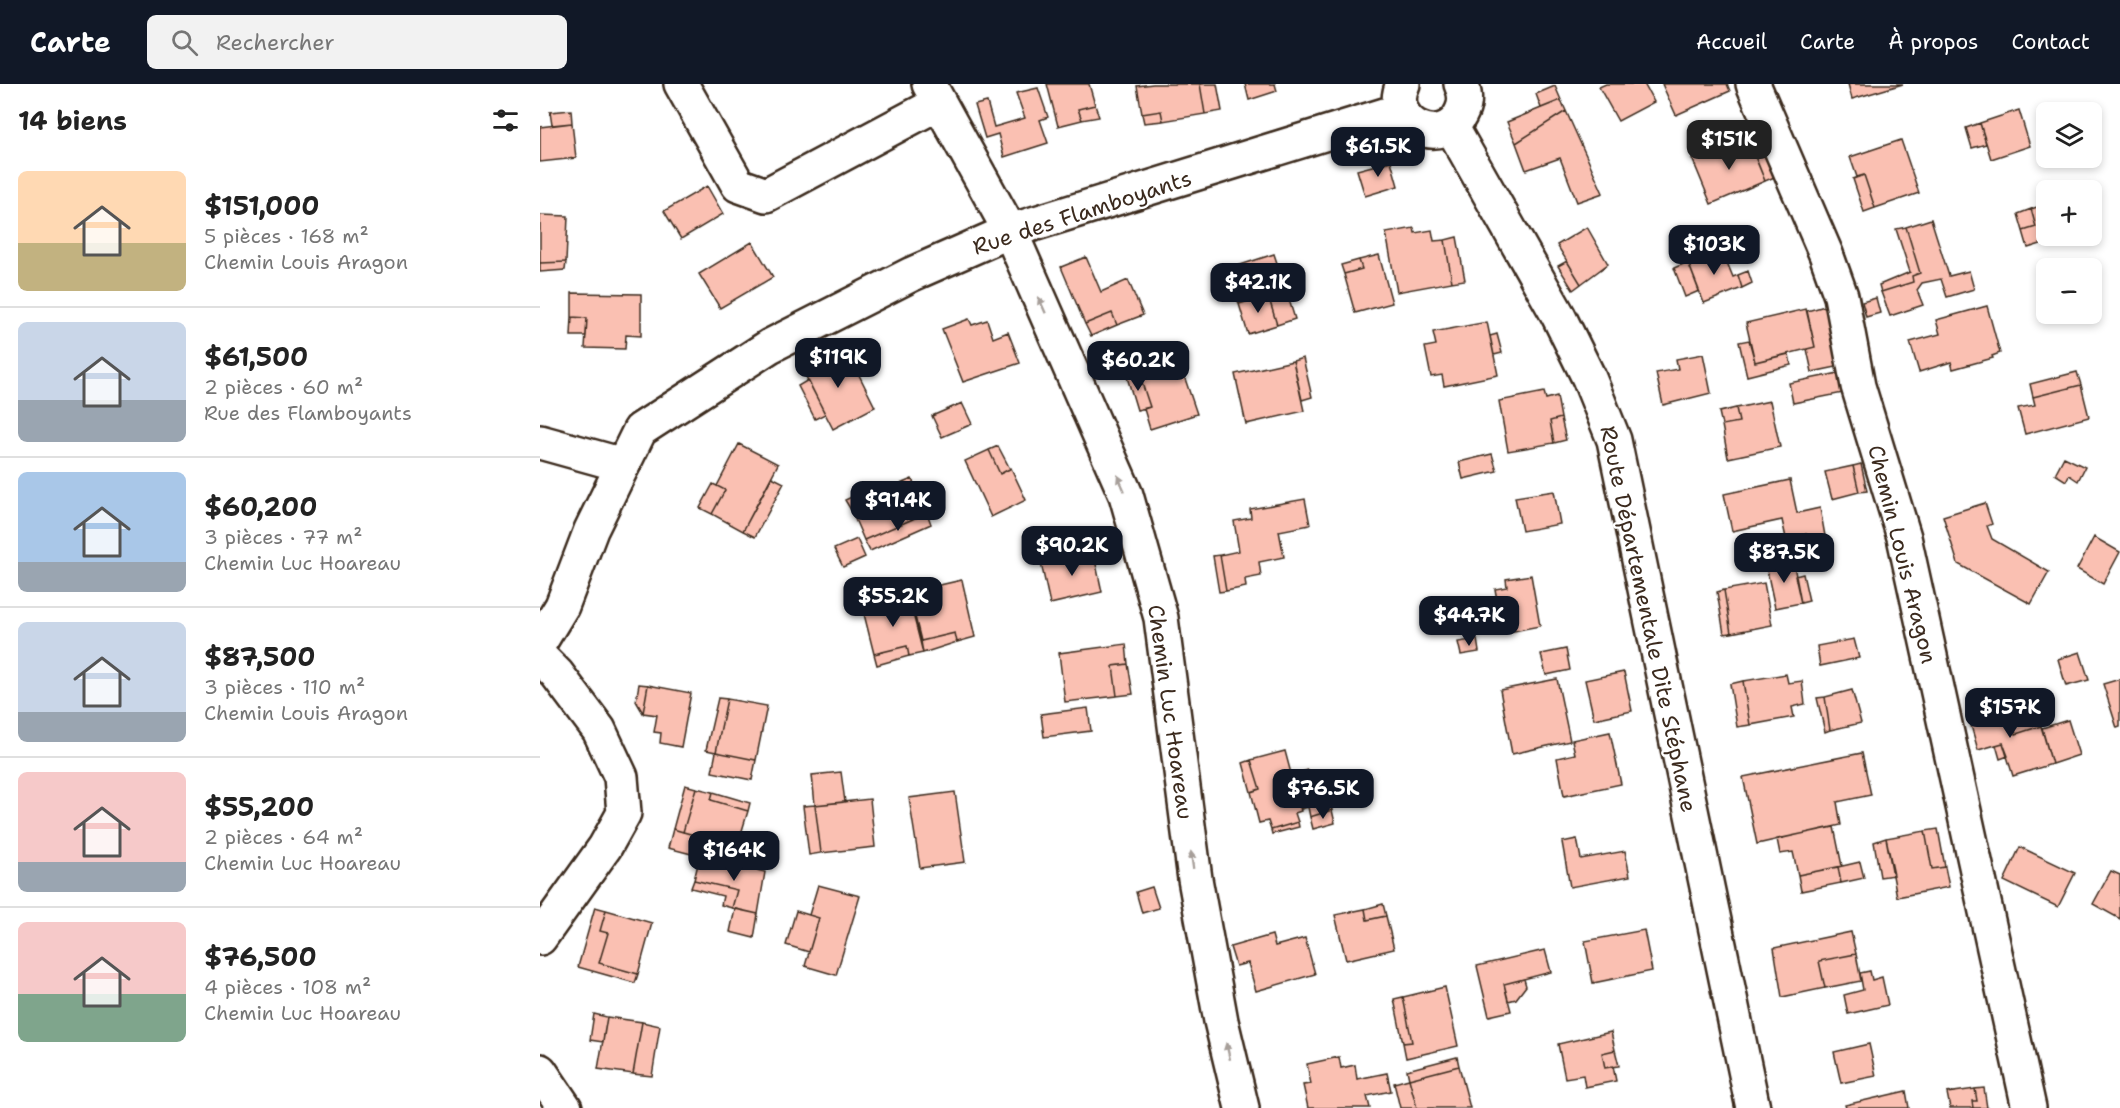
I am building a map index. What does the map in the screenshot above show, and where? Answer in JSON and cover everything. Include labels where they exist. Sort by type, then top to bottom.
[{"type":"street","points":[[681,84],[738,185],[766,195],[934,93]]},
{"type":"street","name":"Chemin Louis Aragon","points":[[1753,84],[1818,233],[1841,296],[1858,386],[1904,537],[2029,1108]]},
{"type":"street","points":[[1402,97],[1411,125],[1431,132],[1451,126],[1464,108],[1468,86]]},
{"type":"street","name":"Chemin Luc Hoareau","points":[[934,93],[1010,231],[1126,495],[1161,618],[1195,879],[1221,1021],[1242,1108]]},
{"type":"street","name":"Rue des Flamboyants","points":[[540,642],[562,606],[591,530],[640,430],[770,346],[912,274],[1010,231],[1402,97]]},
{"type":"street","name":"Route Départementale Dite Stéphane","points":[[1451,126],[1558,315],[1589,378],[1614,440],[1753,1108]]},
{"type":"street","points":[[540,442],[623,465]]},
{"type":"street","points":[[540,657],[557,674],[600,730],[621,777],[624,813],[605,847],[540,938]]},
{"type":"street","points":[[540,1071],[565,1108]]},
{"type":"building","points":[[1047,84],[1089,84],[1095,105],[1078,109],[1082,120],[1058,126]]},
{"type":"building","points":[[1200,84],[1205,114],[1163,121],[1161,111],[1142,114],[1137,86]]},
{"type":"building","points":[[1200,84],[1217,84],[1222,111],[1205,114]]},
{"type":"building","points":[[1245,84],[1275,84],[1277,91],[1249,100]]},
{"type":"building","points":[[1606,84],[1644,84],[1654,102],[1618,121],[1599,87]]},
{"type":"building","points":[[1662,84],[1727,84],[1730,91],[1676,115]]},
{"type":"building","points":[[1848,84],[1903,84],[1852,99]]},
{"type":"building","points":[[1555,86],[1561,100],[1541,108],[1536,94]]},
{"type":"building","points":[[1038,88],[1048,117],[1040,120],[1048,143],[1004,157],[998,134],[985,138],[975,105],[987,102],[994,127],[1025,118],[1016,93]]},
{"type":"building","points":[[1561,100],[1566,111],[1516,143],[1507,122]]},
{"type":"building","points":[[1095,105],[1099,117],[1082,120],[1078,109]]},
{"type":"building","points":[[571,110],[572,123],[552,125],[550,112]]},
{"type":"building","points":[[2019,110],[2030,146],[1991,159],[1980,123]]},
{"type":"building","points":[[1161,111],[1163,121],[1144,123],[1142,114]]},
{"type":"building","points":[[1566,111],[1603,193],[1577,202],[1560,158],[1526,170],[1516,143]]},
{"type":"building","points":[[572,123],[576,158],[540,162],[540,127]]},
{"type":"building","points":[[1980,123],[1986,144],[1972,148],[1966,128]]},
{"type":"building","points":[[1746,135],[1765,181],[1711,204],[1692,158],[1709,150],[1713,160],[1735,150],[1731,141]]},
{"type":"building","points":[[1901,140],[1919,193],[1875,208],[1864,175],[1857,177],[1850,157]]},
{"type":"building","points":[[1731,141],[1735,150],[1713,160],[1709,150]]},
{"type":"building","points":[[1775,147],[1784,173],[1765,181],[1755,156]]},
{"type":"building","points":[[1391,161],[1398,186],[1365,196],[1357,170]]},
{"type":"building","points":[[1864,175],[1875,208],[1864,212],[1853,179]]},
{"type":"building","points":[[707,186],[723,214],[681,239],[664,211]]},
{"type":"building","points":[[2036,207],[2036,227],[2031,209]]},
{"type":"building","points":[[2031,209],[2036,227],[2023,231],[2018,214]]},
{"type":"building","points":[[540,215],[568,216],[566,262],[540,263]]},
{"type":"building","points":[[1931,219],[1949,276],[1969,271],[1974,289],[1947,297],[1941,279],[1922,283],[1917,290],[1923,305],[1890,316],[1881,292],[1913,282],[1912,276],[1920,273],[1906,227]]},
{"type":"building","points":[[1587,227],[1608,264],[1581,284],[1557,245]]},
{"type":"building","points":[[1906,227],[1920,273],[1912,276],[1913,282],[1881,292],[1879,285],[1910,272],[1896,229]]},
{"type":"building","points":[[2036,227],[2036,245],[2028,248],[2023,231]]},
{"type":"building","points":[[1414,228],[1415,233],[1432,230],[1434,241],[1445,240],[1452,282],[1397,292],[1386,233]]},
{"type":"building","points":[[1457,237],[1465,280],[1452,282],[1445,240]]},
{"type":"building","points":[[752,242],[773,277],[720,308],[699,274]]},
{"type":"building","points":[[1721,248],[1733,277],[1738,275],[1742,288],[1704,303],[1688,262]]},
{"type":"building","points":[[1274,254],[1286,290],[1239,304],[1228,269]]},
{"type":"building","points":[[1379,255],[1392,303],[1355,313],[1344,274],[1362,269],[1359,260]]},
{"type":"building","points":[[1086,257],[1101,292],[1128,280],[1143,315],[1117,325],[1112,313],[1085,324],[1061,267]]},
{"type":"building","points":[[1359,260],[1362,269],[1344,274],[1341,265]]},
{"type":"building","points":[[1567,261],[1581,284],[1573,290],[1558,266]]},
{"type":"building","points":[[566,262],[565,270],[540,272],[540,263]]},
{"type":"building","points":[[1688,262],[1699,291],[1685,297],[1674,268]]},
{"type":"building","points":[[1748,271],[1752,283],[1742,288],[1738,275]]},
{"type":"building","points":[[1286,290],[1295,319],[1277,325],[1268,295]]},
{"type":"building","points":[[572,293],[641,294],[641,336],[626,335],[625,349],[585,348],[587,318],[572,317]]},
{"type":"building","points":[[1268,295],[1277,325],[1248,334],[1239,304]]},
{"type":"building","points":[[1876,298],[1880,313],[1866,317],[1862,302]]},
{"type":"building","points":[[1832,304],[1846,365],[1812,372],[1807,349],[1815,347],[1807,311]]},
{"type":"building","points":[[1987,306],[2000,353],[1992,356],[1993,358],[1953,369],[1951,362],[1919,372],[1910,342],[1940,334],[1936,320]]},
{"type":"building","points":[[1806,309],[1815,347],[1755,362],[1746,323]]},
{"type":"building","points":[[1112,313],[1117,325],[1091,336],[1085,324]]},
{"type":"building","points":[[572,317],[587,318],[586,336],[571,336]]},
{"type":"building","points":[[969,319],[972,325],[987,320],[993,338],[1008,332],[1020,363],[963,382],[942,329]]},
{"type":"building","points":[[1487,322],[1498,375],[1444,386],[1442,375],[1431,377],[1425,347],[1436,345],[1433,332]]},
{"type":"building","points":[[1497,334],[1502,353],[1494,355],[1490,336]]},
{"type":"building","points":[[1749,340],[1755,362],[1789,354],[1791,365],[1747,376],[1739,342]]},
{"type":"building","points":[[844,345],[850,357],[835,365],[829,353]]},
{"type":"building","points":[[829,353],[835,365],[850,357],[875,407],[833,429],[801,367]]},
{"type":"building","points":[[1703,354],[1711,393],[1663,405],[1656,373],[1678,369],[1676,359]]},
{"type":"building","points":[[1303,358],[1312,397],[1302,400],[1293,361]]},
{"type":"building","points":[[1179,361],[1197,414],[1150,429],[1144,409],[1150,407],[1139,374]]},
{"type":"building","points":[[1293,361],[1304,411],[1246,424],[1235,374]]},
{"type":"building","points":[[2077,372],[2081,385],[2033,397],[2030,384]]},
{"type":"building","points":[[1839,373],[1843,393],[1793,403],[1789,383]]},
{"type":"building","points":[[1139,374],[1150,407],[1137,410],[1127,377]]},
{"type":"building","points":[[808,380],[825,414],[815,419],[798,386]]},
{"type":"building","points":[[2081,385],[2089,417],[2025,434],[2018,408],[2035,405],[2033,397]]},
{"type":"building","points":[[1544,392],[1546,399],[1557,396],[1561,418],[1550,421],[1554,443],[1508,451],[1499,401]]},
{"type":"building","points":[[1770,401],[1780,447],[1728,458],[1722,425],[1739,422],[1736,408]]},
{"type":"building","points":[[962,403],[972,424],[942,437],[932,416]]},
{"type":"building","points":[[1736,408],[1739,422],[1722,425],[1719,412]]},
{"type":"building","points":[[1561,418],[1566,440],[1554,443],[1550,421]]},
{"type":"building","points":[[739,444],[778,464],[743,531],[712,514],[725,490],[717,486]]},
{"type":"building","points":[[998,446],[1010,469],[1000,474],[989,450]]},
{"type":"building","points":[[989,450],[1000,474],[1011,468],[1026,500],[991,517],[965,461]]},
{"type":"building","points":[[1492,454],[1497,471],[1463,479],[1459,462]]},
{"type":"building","points":[[2064,457],[2085,467],[2078,481],[2069,475],[2066,481],[2055,474]]},
{"type":"building","points":[[1861,464],[1867,491],[1859,492],[1853,466]]},
{"type":"building","points":[[1853,466],[1859,492],[1832,499],[1825,472]]},
{"type":"building","points":[[772,477],[784,483],[755,537],[743,531]]},
{"type":"building","points":[[912,479],[927,513],[864,540],[851,510],[885,495],[883,491]]},
{"type":"building","points":[[1790,480],[1797,513],[1820,508],[1825,536],[1807,540],[1806,534],[1786,538],[1782,520],[1732,531],[1724,494]]},
{"type":"building","points":[[713,484],[725,490],[712,514],[700,508]]},
{"type":"building","points":[[880,484],[885,495],[851,510],[845,500]]},
{"type":"building","points":[[1554,491],[1560,524],[1522,531],[1515,497]]},
{"type":"building","points":[[1305,499],[1310,525],[1279,531],[1284,557],[1259,562],[1261,576],[1245,579],[1246,587],[1226,591],[1220,555],[1239,551],[1234,521],[1251,518],[1250,509]]},
{"type":"building","points":[[1985,503],[1992,524],[1987,526],[1992,539],[2049,572],[2031,604],[1958,564],[1943,516]]},
{"type":"building","points":[[927,513],[931,524],[870,551],[864,540]]},
{"type":"building","points":[[2094,537],[2120,552],[2103,584],[2077,569]]},
{"type":"building","points":[[857,539],[865,557],[843,567],[834,549]]},
{"type":"building","points":[[1093,550],[1102,592],[1050,604],[1041,563]]},
{"type":"building","points":[[1220,555],[1226,591],[1219,592],[1213,556]]},
{"type":"building","points":[[1793,560],[1801,603],[1775,608],[1766,566]]},
{"type":"building","points":[[1803,574],[1809,601],[1801,603],[1795,576]]},
{"type":"building","points":[[1531,575],[1540,626],[1503,633],[1495,589],[1507,587],[1506,579]]},
{"type":"building","points":[[962,580],[975,637],[957,642],[955,633],[921,641],[909,592]]},
{"type":"building","points":[[1764,583],[1772,625],[1731,633],[1724,590]]},
{"type":"building","points":[[1724,590],[1731,633],[1724,634],[1717,592]]},
{"type":"building","points":[[909,598],[923,653],[909,656],[907,646],[874,654],[863,610]]},
{"type":"building","points":[[955,633],[957,642],[923,653],[921,641]]},
{"type":"building","points":[[1477,639],[1479,652],[1461,655],[1458,642]]},
{"type":"building","points":[[1854,639],[1859,658],[1820,666],[1817,646]]},
{"type":"building","points":[[1126,644],[1128,664],[1113,666],[1117,696],[1065,702],[1059,653]]},
{"type":"building","points":[[907,646],[909,656],[877,665],[874,654]]},
{"type":"building","points":[[1566,649],[1570,670],[1546,675],[1541,654]]},
{"type":"building","points":[[2080,652],[2089,680],[2066,686],[2058,659]]},
{"type":"building","points":[[1128,664],[1133,694],[1117,696],[1113,666]]},
{"type":"building","points":[[1624,672],[1632,711],[1594,719],[1585,680]]},
{"type":"building","points":[[1786,674],[1788,683],[1802,681],[1805,704],[1792,707],[1794,717],[1750,725],[1743,681]]},
{"type":"building","points":[[1557,679],[1570,741],[1512,754],[1500,690]]},
{"type":"building","points":[[2120,679],[2120,727],[2117,728],[2103,684]]},
{"type":"building","points":[[1743,681],[1750,725],[1737,727],[1730,684]]},
{"type":"building","points":[[639,684],[648,685],[643,713],[636,701]]},
{"type":"building","points":[[648,685],[691,693],[681,747],[660,743],[661,733],[654,732],[657,715],[643,713]]},
{"type":"building","points":[[1852,690],[1861,723],[1830,730],[1825,697]]},
{"type":"building","points":[[1825,697],[1830,730],[1825,732],[1817,698]]},
{"type":"building","points":[[718,698],[727,699],[716,752],[706,750]]},
{"type":"building","points":[[727,699],[767,706],[756,760],[716,752]]},
{"type":"building","points":[[2014,701],[2020,722],[2039,716],[2041,726],[2016,734],[2007,703]]},
{"type":"building","points":[[2007,703],[2016,734],[2041,726],[2052,764],[2013,776],[2003,743],[1978,750],[1968,715]]},
{"type":"building","points":[[1088,708],[1091,731],[1044,737],[1041,714]]},
{"type":"building","points":[[2068,720],[2079,755],[2052,764],[2042,728]]},
{"type":"building","points":[[1610,732],[1621,784],[1564,796],[1557,758],[1575,754],[1572,740]]},
{"type":"building","points":[[2003,743],[2008,756],[2000,759],[1996,745]]},
{"type":"building","points":[[1285,751],[1301,811],[1295,813],[1298,822],[1271,830],[1268,821],[1259,823],[1251,792],[1260,789],[1251,760]]},
{"type":"building","points":[[716,752],[756,760],[752,780],[712,772]]},
{"type":"building","points":[[1862,753],[1871,795],[1837,802],[1841,825],[1757,844],[1743,777]]},
{"type":"building","points":[[1251,760],[1260,789],[1251,792],[1243,763]]},
{"type":"building","points":[[1308,770],[1314,793],[1325,790],[1332,810],[1310,817],[1308,807],[1301,809],[1292,775]]},
{"type":"building","points":[[841,772],[845,802],[815,805],[812,775]]},
{"type":"building","points":[[685,785],[696,788],[683,832],[673,829]]},
{"type":"building","points":[[696,788],[713,792],[711,800],[748,811],[737,847],[683,832]]},
{"type":"building","points":[[713,792],[750,803],[748,811],[711,800]]},
{"type":"building","points":[[955,792],[965,862],[920,868],[909,798]]},
{"type":"building","points":[[870,799],[875,847],[821,853],[815,805]]},
{"type":"building","points":[[815,805],[821,853],[809,855],[803,806]]},
{"type":"building","points":[[1332,810],[1335,823],[1313,829],[1310,817]]},
{"type":"building","points":[[1298,822],[1299,827],[1272,834],[1271,830]]},
{"type":"building","points":[[1834,827],[1842,866],[1798,875],[1793,852],[1780,854],[1777,839]]},
{"type":"building","points":[[673,829],[708,839],[703,857],[668,848]]},
{"type":"building","points":[[1938,829],[1945,867],[1932,869],[1925,831]]},
{"type":"building","points":[[1925,831],[1932,869],[1945,867],[1949,887],[1897,897],[1886,838]]},
{"type":"building","points":[[1886,838],[1894,875],[1880,877],[1874,842]]},
{"type":"building","points":[[1577,839],[1581,859],[1625,851],[1630,876],[1570,887],[1562,842]]},
{"type":"building","points":[[2020,847],[2075,873],[2058,907],[2004,881]]},
{"type":"building","points":[[700,856],[765,872],[758,914],[732,908],[737,890],[694,880]]},
{"type":"building","points":[[1860,862],[1864,878],[1841,883],[1838,867]]},
{"type":"building","points":[[1838,867],[1841,883],[1801,891],[1798,875]]},
{"type":"building","points":[[2111,871],[2120,875],[2120,919],[2093,904]]},
{"type":"building","points":[[694,880],[737,890],[732,908],[721,905],[723,896],[691,888]]},
{"type":"building","points":[[818,885],[860,896],[836,975],[805,966],[819,918],[809,915]]},
{"type":"building","points":[[1152,887],[1159,908],[1142,913],[1136,892]]},
{"type":"building","points":[[1383,904],[1386,916],[1367,920],[1365,909]]},
{"type":"building","points":[[595,907],[606,910],[600,931],[608,933],[599,963],[638,974],[635,983],[578,967]]},
{"type":"building","points":[[735,909],[758,914],[754,938],[730,932]]},
{"type":"building","points":[[1365,909],[1367,920],[1386,916],[1394,949],[1346,960],[1335,915]]},
{"type":"building","points":[[606,910],[652,923],[638,974],[599,963],[608,933],[600,931]]},
{"type":"building","points":[[796,911],[819,918],[809,952],[786,945]]},
{"type":"building","points":[[1644,930],[1652,971],[1593,983],[1585,941]]},
{"type":"building","points":[[1851,932],[1856,954],[1819,961],[1825,988],[1782,997],[1774,948]]},
{"type":"building","points":[[1272,935],[1275,946],[1305,938],[1315,974],[1256,991],[1248,963],[1236,966],[1230,947]]},
{"type":"building","points":[[1545,950],[1551,972],[1504,984],[1511,1011],[1489,1016],[1477,966]]},
{"type":"building","points":[[1856,954],[1861,981],[1825,988],[1819,961]]},
{"type":"building","points":[[1870,971],[1872,980],[1882,977],[1888,1005],[1848,1014],[1844,995],[1863,990],[1860,973]]},
{"type":"building","points":[[1524,979],[1526,986],[1516,999],[1508,1001],[1504,984]]},
{"type":"building","points":[[1445,987],[1458,1046],[1406,1058],[1403,1043],[1412,1042],[1403,997]]},
{"type":"building","points":[[1403,997],[1412,1042],[1403,1043],[1394,999]]},
{"type":"building","points":[[594,1014],[607,1017],[603,1042],[590,1040]]},
{"type":"building","points":[[607,1017],[642,1022],[633,1074],[598,1069]]},
{"type":"building","points":[[642,1022],[660,1026],[652,1076],[633,1074]]},
{"type":"building","points":[[1611,1032],[1615,1050],[1602,1053],[1605,1068],[1613,1066],[1616,1081],[1585,1087],[1583,1075],[1565,1078],[1558,1044]]},
{"type":"building","points":[[1869,1044],[1876,1076],[1841,1083],[1834,1052]]},
{"type":"building","points":[[1615,1050],[1619,1066],[1605,1068],[1602,1053]]},
{"type":"building","points":[[1339,1057],[1341,1068],[1355,1065],[1357,1079],[1387,1073],[1391,1091],[1367,1096],[1370,1108],[1308,1108],[1303,1085],[1311,1084],[1307,1064]]},
{"type":"building","points":[[1457,1057],[1459,1066],[1409,1079],[1407,1070]]},
{"type":"building","points":[[1459,1066],[1470,1108],[1417,1108],[1409,1079]]},
{"type":"building","points":[[1409,1079],[1417,1108],[1400,1108],[1394,1083]]},
{"type":"building","points":[[1984,1088],[1987,1108],[1973,1108],[1972,1101],[1977,1101],[1975,1089]]},
{"type":"building","points":[[1975,1089],[1977,1101],[1972,1101],[1973,1108],[1950,1108],[1947,1093]]},
{"type":"building","points":[[1906,1091],[1909,1108],[1846,1108],[1845,1105]]}]
